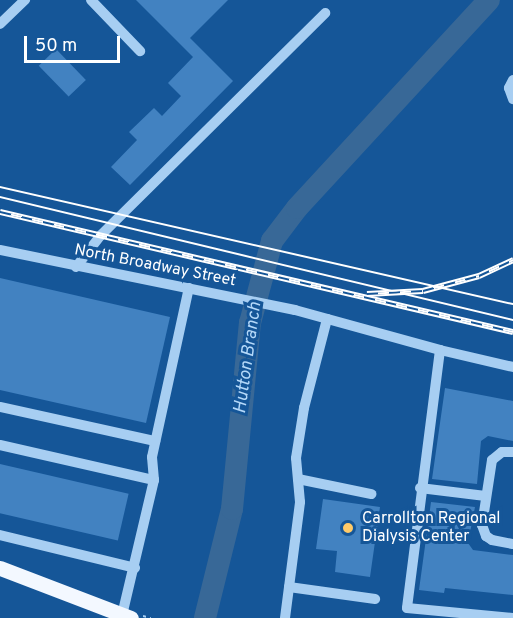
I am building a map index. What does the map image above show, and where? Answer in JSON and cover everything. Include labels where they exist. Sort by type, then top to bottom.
[{"type":"main road","points":[[0,568],[133,617]]},
{"type":"street","points":[[0,24],[25,0]]},
{"type":"street","points":[[91,0],[140,51]]},
{"type":"street","points":[[76,267],[100,236],[325,13]]},
{"type":"street","points":[[513,80],[509,88],[513,99]]},
{"type":"street","name":"North Broadway Street","points":[[0,250],[295,310],[440,350],[513,367]]},
{"type":"street","points":[[133,617],[135,568],[154,480],[152,457],[189,288]]},
{"type":"street","points":[[285,618],[300,502],[296,458],[304,408],[327,319]]},
{"type":"street","points":[[440,350],[420,488],[407,608],[513,618]]},
{"type":"street","points":[[0,407],[155,441]]},
{"type":"street","points":[[0,444],[154,480]]},
{"type":"street","points":[[513,452],[502,452],[492,460],[482,525],[486,536],[513,544]]},
{"type":"street","points":[[298,479],[370,494]]},
{"type":"street","points":[[420,488],[486,496]]},
{"type":"street","points":[[0,536],[135,568]]},
{"type":"street","points":[[289,586],[375,599]]},
{"type":"path","points":[[133,617],[151,618]]},
{"type":"building","points":[[136,0],[228,0],[190,38],[233,81],[130,185],[111,167],[137,140],[129,132],[154,108],[162,116],[181,96],[168,83],[193,57]]},
{"type":"building","points":[[56,49],[86,80],[69,97],[39,66]]},
{"type":"building","points":[[0,278],[170,317],[146,423],[0,390]]},
{"type":"building","points":[[445,388],[513,401],[513,441],[488,436],[481,441],[477,484],[432,479]]},
{"type":"building","points":[[0,464],[129,494],[118,540],[0,513]]},
{"type":"building","name":"Carrollton Regional Dialysis Center","points":[[323,499],[380,507],[370,577],[335,572],[337,551],[316,549]]},
{"type":"building","points":[[431,502],[475,507],[468,543],[473,550],[513,555],[513,595],[445,588],[444,593],[419,590]]},
{"type":"waterway","name":"Hutton Branch","points":[[205,618],[232,509],[250,323],[272,241],[297,208],[489,0]]},
{"type":"tram line","points":[[0,187],[513,304]]},
{"type":"tram line","points":[[0,197],[513,320]]},
{"type":"railway","points":[[0,212],[513,332]]},
{"type":"railway","points":[[367,294],[423,291],[479,276],[513,260]]},
{"type":"place","name":"Carrollton Regional Dialysis Center","points":[[348,528]]}]
